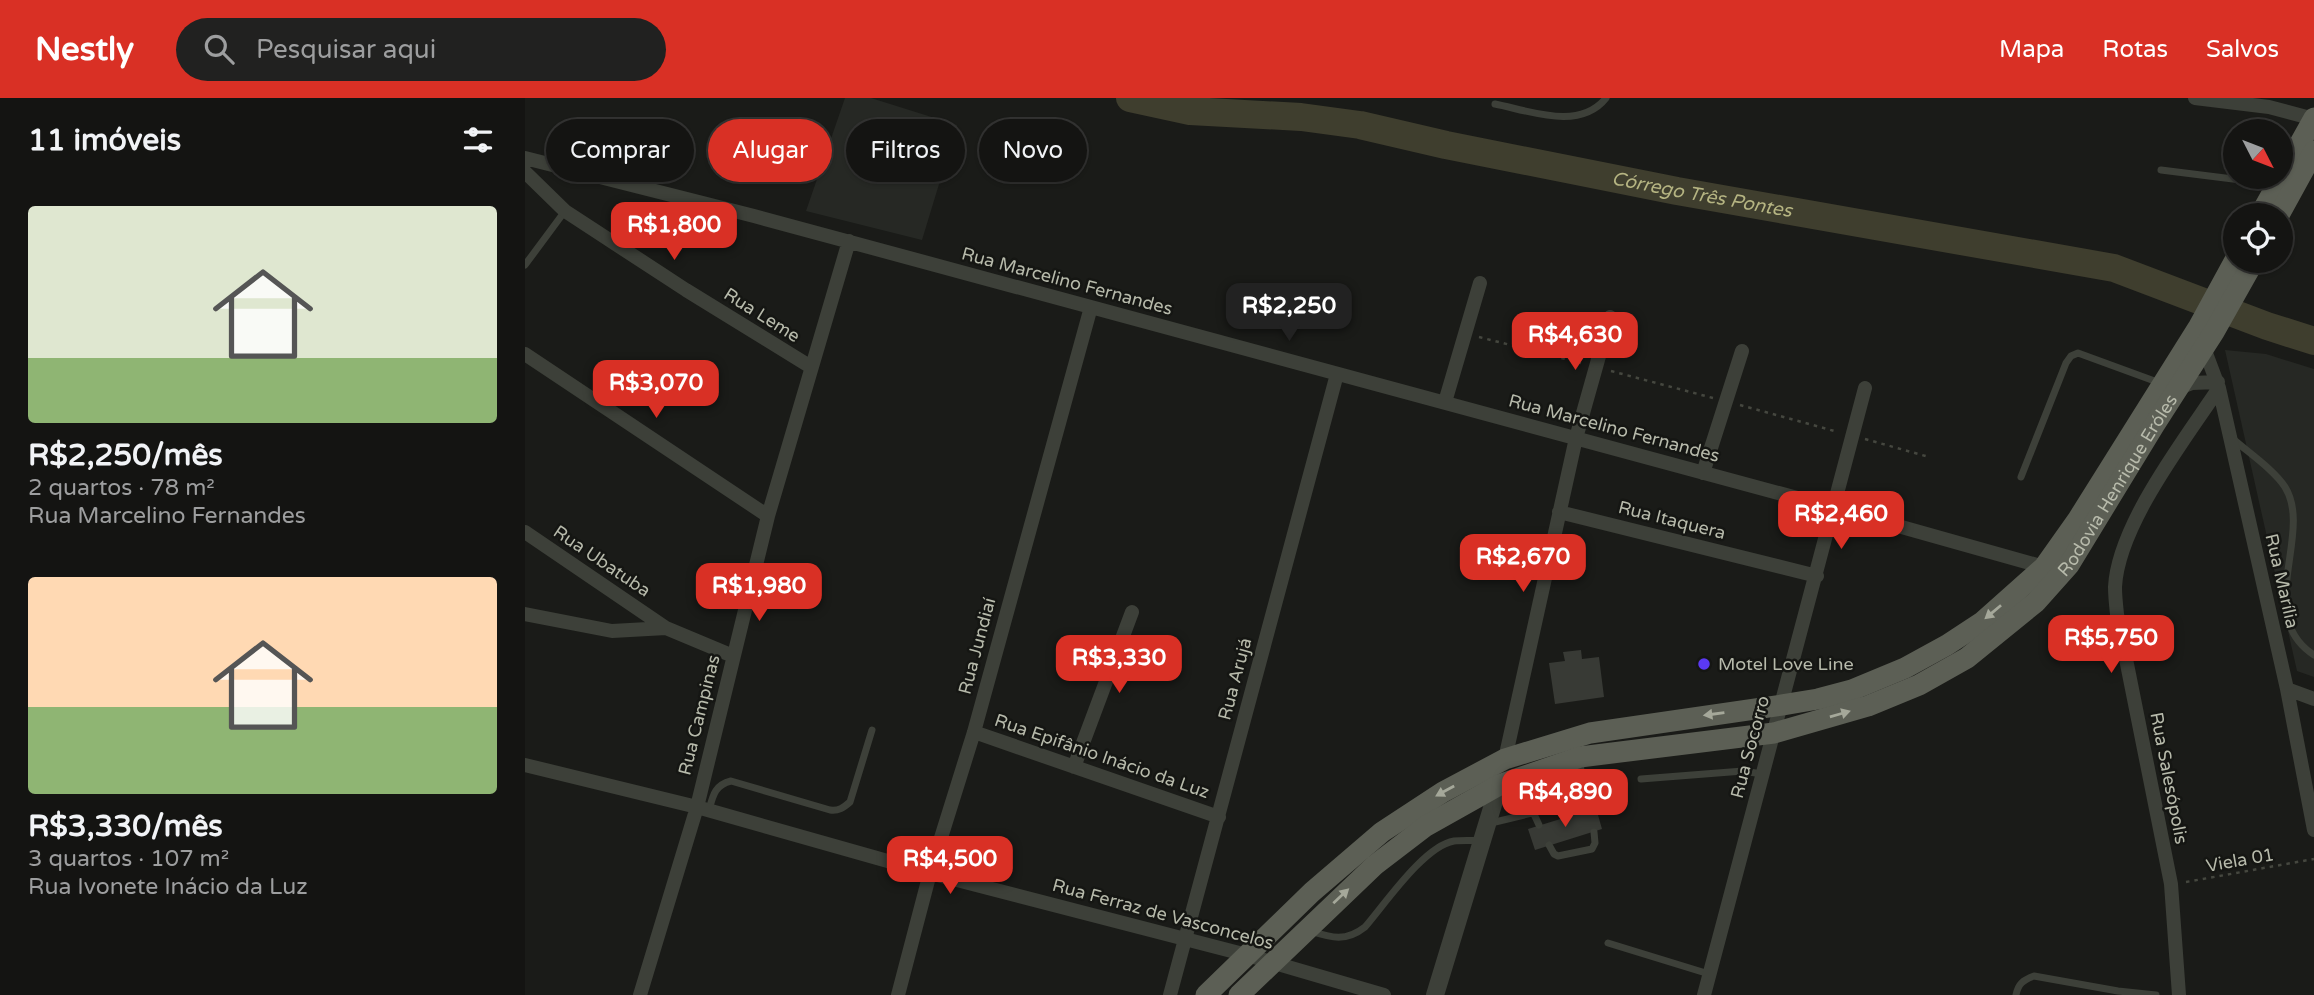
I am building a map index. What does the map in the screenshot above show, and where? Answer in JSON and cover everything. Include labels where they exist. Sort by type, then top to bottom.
[{"type":"main road","points":[[2293,156],[2314,118]]},
{"type":"main road","points":[[2286,203],[2314,151]]},
{"type":"main road","points":[[2226,293],[2231,273]]},
{"type":"main road","points":[[2226,293],[2244,273]]},
{"type":"main road","name":"Rodovia Henrique Eróles","points":[[1206,995],[1312,892],[1382,832],[1443,792],[1505,759],[1590,733],[1782,705],[1852,690],[1905,668],[1982,622],[2043,567],[2205,335],[2226,293]]},
{"type":"main road","name":"Rodovia Henrique Eróles","points":[[1239,995],[1375,865],[1426,826],[1499,785],[1580,757],[1774,733],[1868,706],[1919,685],[1967,659],[2010,626],[2069,565],[2155,424],[2170,386]]},
{"type":"street","points":[[2195,98],[2269,107],[2314,118]]},
{"type":"street","name":"Rua Marcelino Fernandes","points":[[525,158],[849,241],[2043,567]]},
{"type":"street","name":"Rua Leme","points":[[525,172],[565,211],[811,367]]},
{"type":"street","name":"Rua Campinas","points":[[640,995],[703,808],[733,656],[768,516],[849,241]]},
{"type":"street","points":[[1445,402],[1480,283]]},
{"type":"street","name":"Rua Jundiaí","points":[[898,995],[930,873],[974,732],[1091,307]]},
{"type":"street","points":[[1505,759],[1576,438],[1610,317]]},
{"type":"street","name":"Rua Marília","points":[[2205,335],[2219,385],[2287,690],[2314,830]]},
{"type":"street","points":[[1703,472],[1742,351]]},
{"type":"street","points":[[525,354],[768,516]]},
{"type":"street","name":"Rua Arujá","points":[[1170,995],[1337,374]]},
{"type":"street","points":[[2170,386],[2192,383],[2219,385]]},
{"type":"street","name":"Rua Salesópolis","points":[[2179,995],[2171,884],[2117,614],[2115,586],[2131,530],[2150,492],[2219,385]]},
{"type":"street","name":"Rua Socorro","points":[[1704,995],[1865,388]]},
{"type":"street","name":"Rua Itaquera","points":[[1559,512],[1817,576]]},
{"type":"street","name":"Rua Ubatuba","points":[[525,532],[666,628],[733,656]]},
{"type":"street","points":[[1074,767],[1132,612]]},
{"type":"street","points":[[525,614],[613,631],[666,628]]},
{"type":"street","points":[[2287,690],[2314,699]]},
{"type":"street","name":"Rua Epifânio Inácio da Luz","points":[[974,732],[1219,817]]},
{"type":"street","name":"Rua Ferraz de Vasconcelos","points":[[525,765],[703,808],[930,873],[1247,955],[1384,995]]},
{"type":"street","points":[[1435,995],[1499,785]]},
{"type":"lane","points":[[1495,104],[1568,117],[1584,115],[1606,98]]},
{"type":"lane","points":[[2161,170],[2223,177]]},
{"type":"lane","points":[[525,265],[565,211]]},
{"type":"lane","points":[[2021,477],[2071,356],[2078,353],[2170,386]]},
{"type":"lane","points":[[2230,436],[2286,488],[2296,523],[2285,598],[2296,638],[2314,655]]},
{"type":"lane","points":[[703,808],[722,783],[731,781],[830,810],[844,808],[849,802],[871,730]]},
{"type":"lane","points":[[1580,757],[1585,812]]},
{"type":"lane","points":[[1641,779],[1743,771],[1763,774]]},
{"type":"lane","points":[[1525,776],[1533,812],[1539,825]]},
{"type":"lane","points":[[1306,929],[1331,938],[1354,936],[1365,927],[1421,861],[1436,850],[1452,841],[1484,832],[1533,812],[1582,801]]},
{"type":"lane","points":[[1549,845],[1558,856],[1592,849],[1595,843],[1594,832]]},
{"type":"lane","points":[[1608,943],[1709,974]]},
{"type":"lane","points":[[2015,995],[2024,980],[2034,976],[2156,995]]},
{"type":"path","points":[[1467,334],[1929,457]]},
{"type":"path","name":"Viela 01","points":[[2171,884],[2314,859]]},
{"type":"shaded area","points":[[845,98],[871,98],[938,119],[846,119],[846,182],[940,182],[922,240],[806,211],[816,182],[832,182],[832,136]]},
{"type":"shaded area","points":[[2225,350],[2266,354],[2314,369],[2314,677],[2297,671]]},
{"type":"building","points":[[1581,650],[1582,659],[1599,657],[1604,697],[1555,704],[1549,663],[1565,661],[1563,652]]},
{"type":"building","points":[[1596,808],[1602,829],[1535,850],[1528,829]]},
{"type":"waterway","name":"Córrego Três Pontes","points":[[1130,98],[1190,111],[1301,117],[1360,125],[1677,191],[2114,268],[2314,341]]},
{"type":"place","name":"Motel Love Line","points":[[1704,664]]}]
